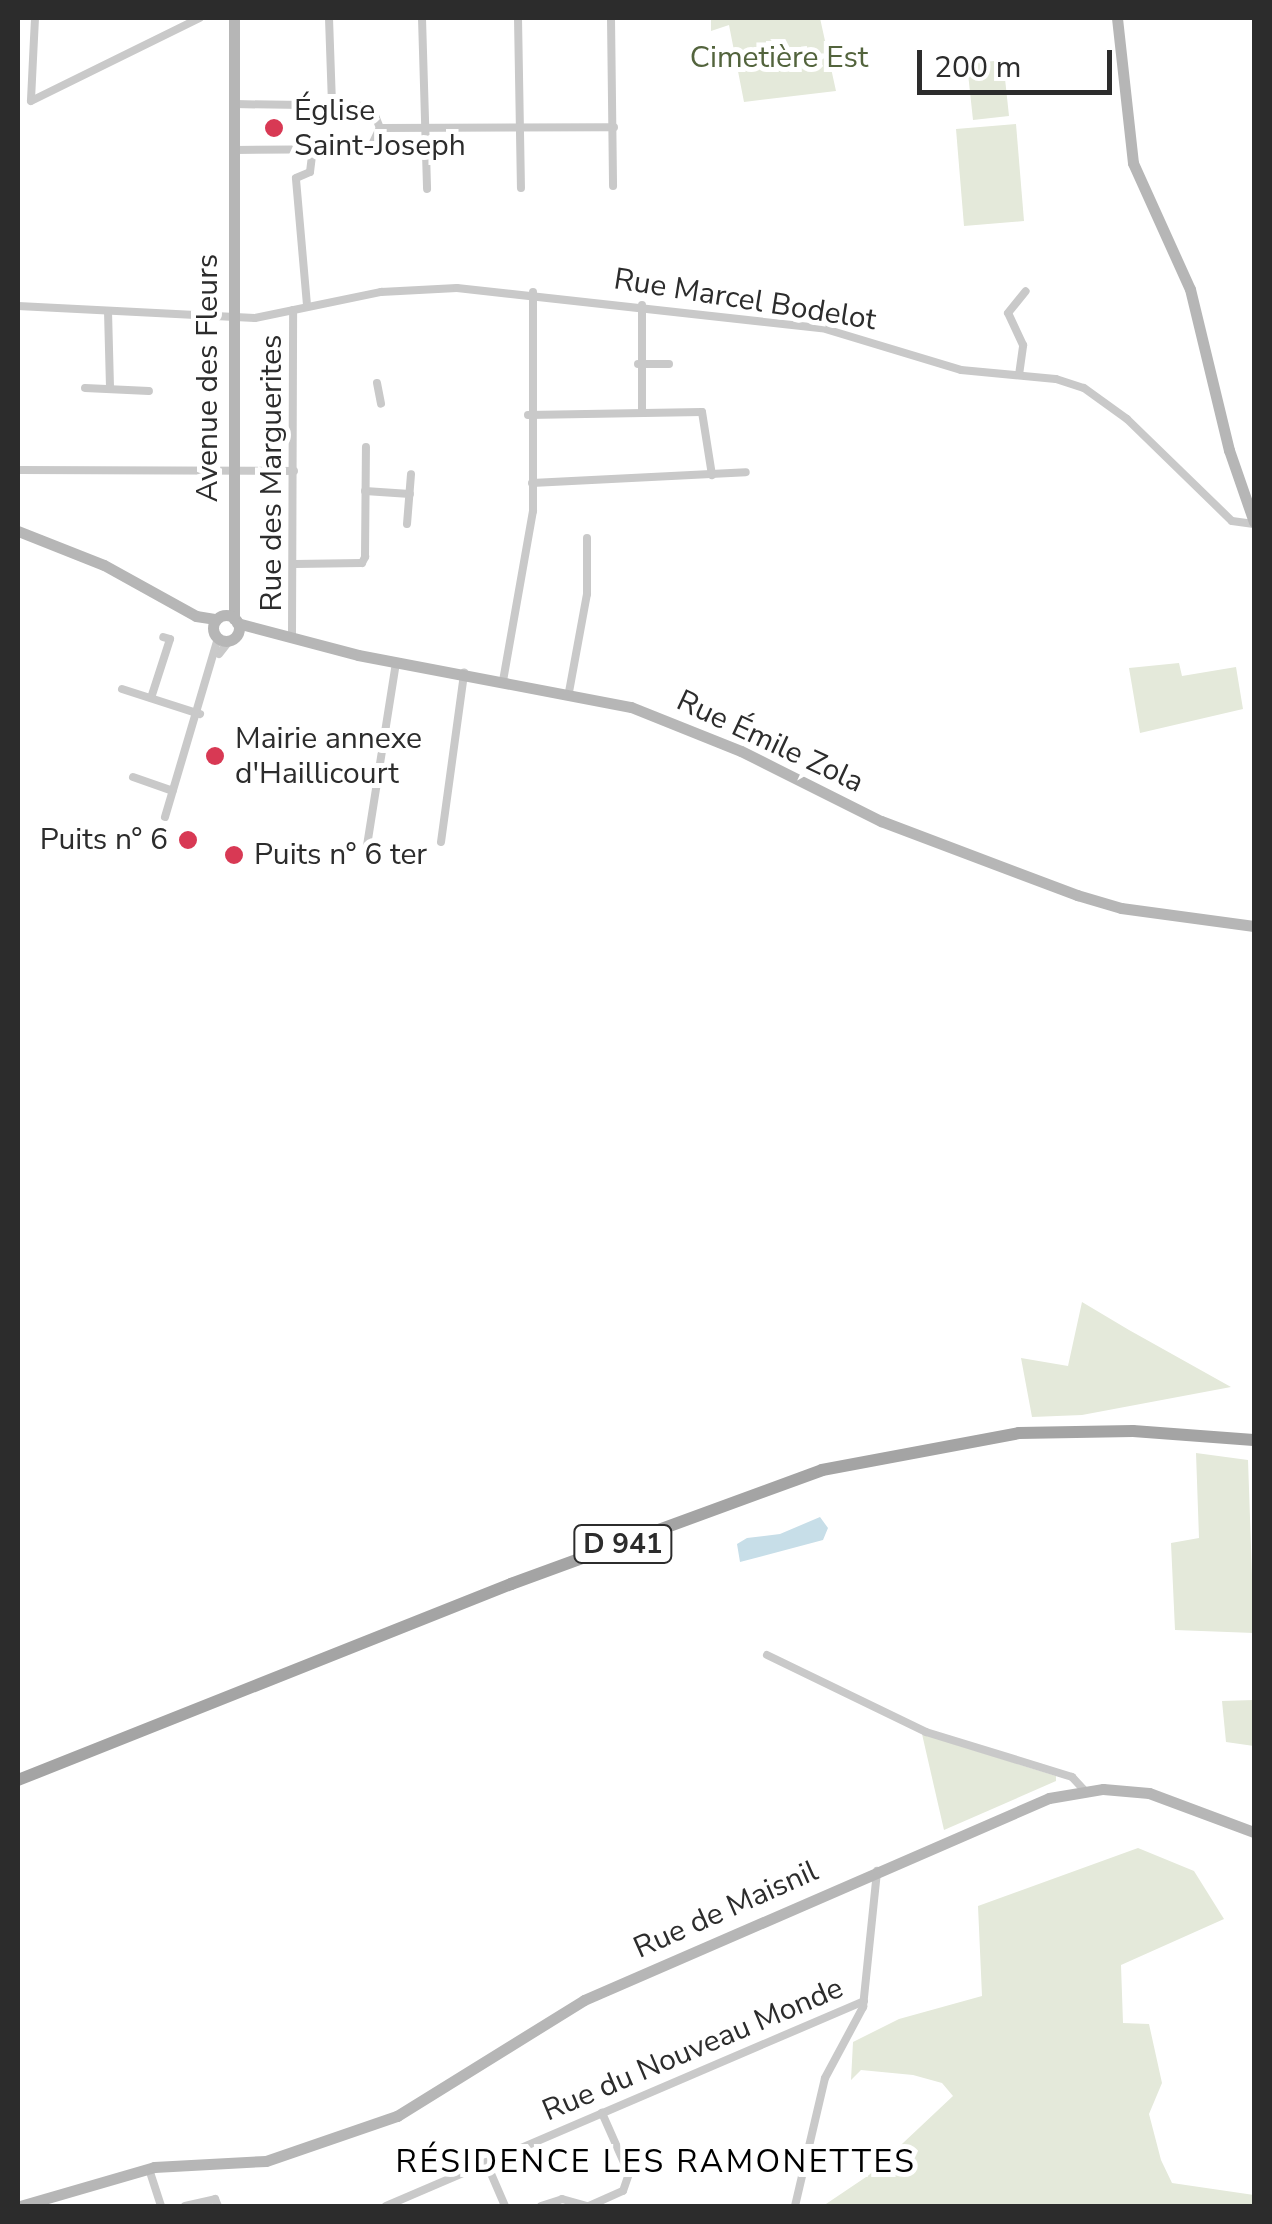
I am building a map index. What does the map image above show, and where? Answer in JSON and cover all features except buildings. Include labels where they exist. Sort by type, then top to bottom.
[{"type":"main road","name":"D 941","points":[[18,1780],[511,1584],[822,1470],[940,1443],[1032,1432],[1254,1440]]},
{"type":"street","points":[[36,18],[31,101],[200,18]]},
{"type":"street","name":"Avenue des Fleurs","points":[[227,625],[233,470],[234,18]]},
{"type":"street","points":[[329,18],[332,104]]},
{"type":"street","points":[[422,18],[427,190]]},
{"type":"street","points":[[518,18],[521,188]]},
{"type":"street","points":[[611,18],[613,186]]},
{"type":"street","points":[[1117,18],[1133,163],[1190,289],[1229,450],[1254,523]]},
{"type":"street","points":[[234,150],[370,150],[380,128],[371,106],[235,104]]},
{"type":"street","points":[[380,128],[614,127]]},
{"type":"street","points":[[307,305],[296,178],[310,172],[313,149]]},
{"type":"street","name":"Rue Marcel Bodelot","points":[[18,306],[233,318],[426,287],[533,292],[822,328],[960,370],[1061,380],[1108,402],[1232,521],[1254,523]]},
{"type":"street","points":[[1019,375],[1023,345],[1008,314],[1026,291]]},
{"type":"street","points":[[503,680],[531,525],[528,415],[533,292]]},
{"type":"street","points":[[642,305],[638,364],[642,412]]},
{"type":"street","name":"Rue des Marguerites","points":[[292,635],[293,310]]},
{"type":"street","points":[[108,311],[110,388]]},
{"type":"street","points":[[638,364],[669,364]]},
{"type":"street","points":[[377,383],[380,404]]},
{"type":"street","points":[[85,388],[149,391]]},
{"type":"street","points":[[528,415],[702,412],[712,475]]},
{"type":"street","points":[[295,564],[362,563],[366,556],[366,447]]},
{"type":"street","points":[[18,470],[294,471]]},
{"type":"street","points":[[532,483],[746,472]]},
{"type":"street","points":[[408,524],[412,474]]},
{"type":"street","points":[[365,491],[410,494]]},
{"type":"street","points":[[18,531],[72,550],[182,607],[227,625],[166,817]]},
{"type":"street","points":[[570,692],[587,594],[587,538]]},
{"type":"street","name":"Rue Émile Zola","points":[[227,625],[292,635],[396,662],[570,692],[688,727],[881,821],[1077,895],[1121,908],[1254,926]]},
{"type":"street","points":[[151,698],[170,639],[163,636]]},
{"type":"street","points":[[366,852],[396,662]]},
{"type":"street","points":[[441,842],[464,674]]},
{"type":"street","points":[[122,689],[200,714]]},
{"type":"street","points":[[133,777],[174,791]]},
{"type":"street","points":[[766,1655],[926,1732],[1072,1777],[1085,1792]]},
{"type":"street","name":"Rue de Maisnil","points":[[20,2206],[51,2202],[149,2169],[236,2165],[398,2116],[584,2000],[1008,1812],[1085,1792],[1166,1796],[1254,1832]]},
{"type":"street","points":[[796,2206],[825,2078],[864,2001],[877,1871]]},
{"type":"street","name":"Rue du Nouveau Monde","points":[[386,2206],[864,2001]]},
{"type":"street","points":[[541,2206],[588,2206],[623,2191],[629,2174],[602,2112]]},
{"type":"street","points":[[486,2162],[506,2206]]},
{"type":"street","points":[[149,2169],[161,2206]]},
{"type":"street","points":[[186,2206],[215,2199],[218,2206]]},
{"type":"green space","name":"Cimetière Est","points":[[711,18],[820,18],[836,91],[744,102],[729,25],[711,31]]},
{"type":"green space","points":[[1003,60],[1009,116],[973,120],[967,64]]},
{"type":"green space","points":[[1016,124],[1024,221],[964,226],[956,129]]},
{"type":"green space","points":[[1179,663],[1182,676],[1236,667],[1243,709],[1140,733],[1129,668]]},
{"type":"green space","points":[[1082,1302],[1231,1387],[1082,1415],[1032,1417],[1021,1358],[1068,1366]]},
{"type":"green space","points":[[1196,1453],[1248,1460],[1254,1633],[1175,1630],[1171,1543],[1199,1538]]},
{"type":"green space","points":[[1254,1700],[1254,1746],[1226,1742],[1222,1701]]},
{"type":"green space","points":[[922,1734],[1056,1776],[1056,1781],[944,1830]]},
{"type":"green space","points":[[1138,1848],[1194,1871],[1224,1919],[1121,1965],[1123,2023],[1149,2024],[1162,2083],[1149,2114],[1161,2160],[1172,2183],[1254,2195],[1254,2206],[823,2206],[869,2175],[953,2096],[942,2083],[913,2075],[861,2070],[851,2080],[853,2042],[899,2019],[982,1996],[978,1906]]},
{"type":"water","points":[[820,1517],[828,1528],[823,1540],[740,1562],[737,1544],[747,1538],[780,1534]]},
{"type":"place","name":"Église Saint-Joseph","points":[[274,128]]},
{"type":"place","name":"Mairie annexe d'Haillicourt","points":[[215,756]]},
{"type":"place","name":"Puits n° 6","points":[[188,840]]},
{"type":"place","name":"Puits n° 6 ter","points":[[234,855]]},
{"type":"district","name":"RÉSIDENCE LES RAMONETTES","points":[[656,2162]]}]
